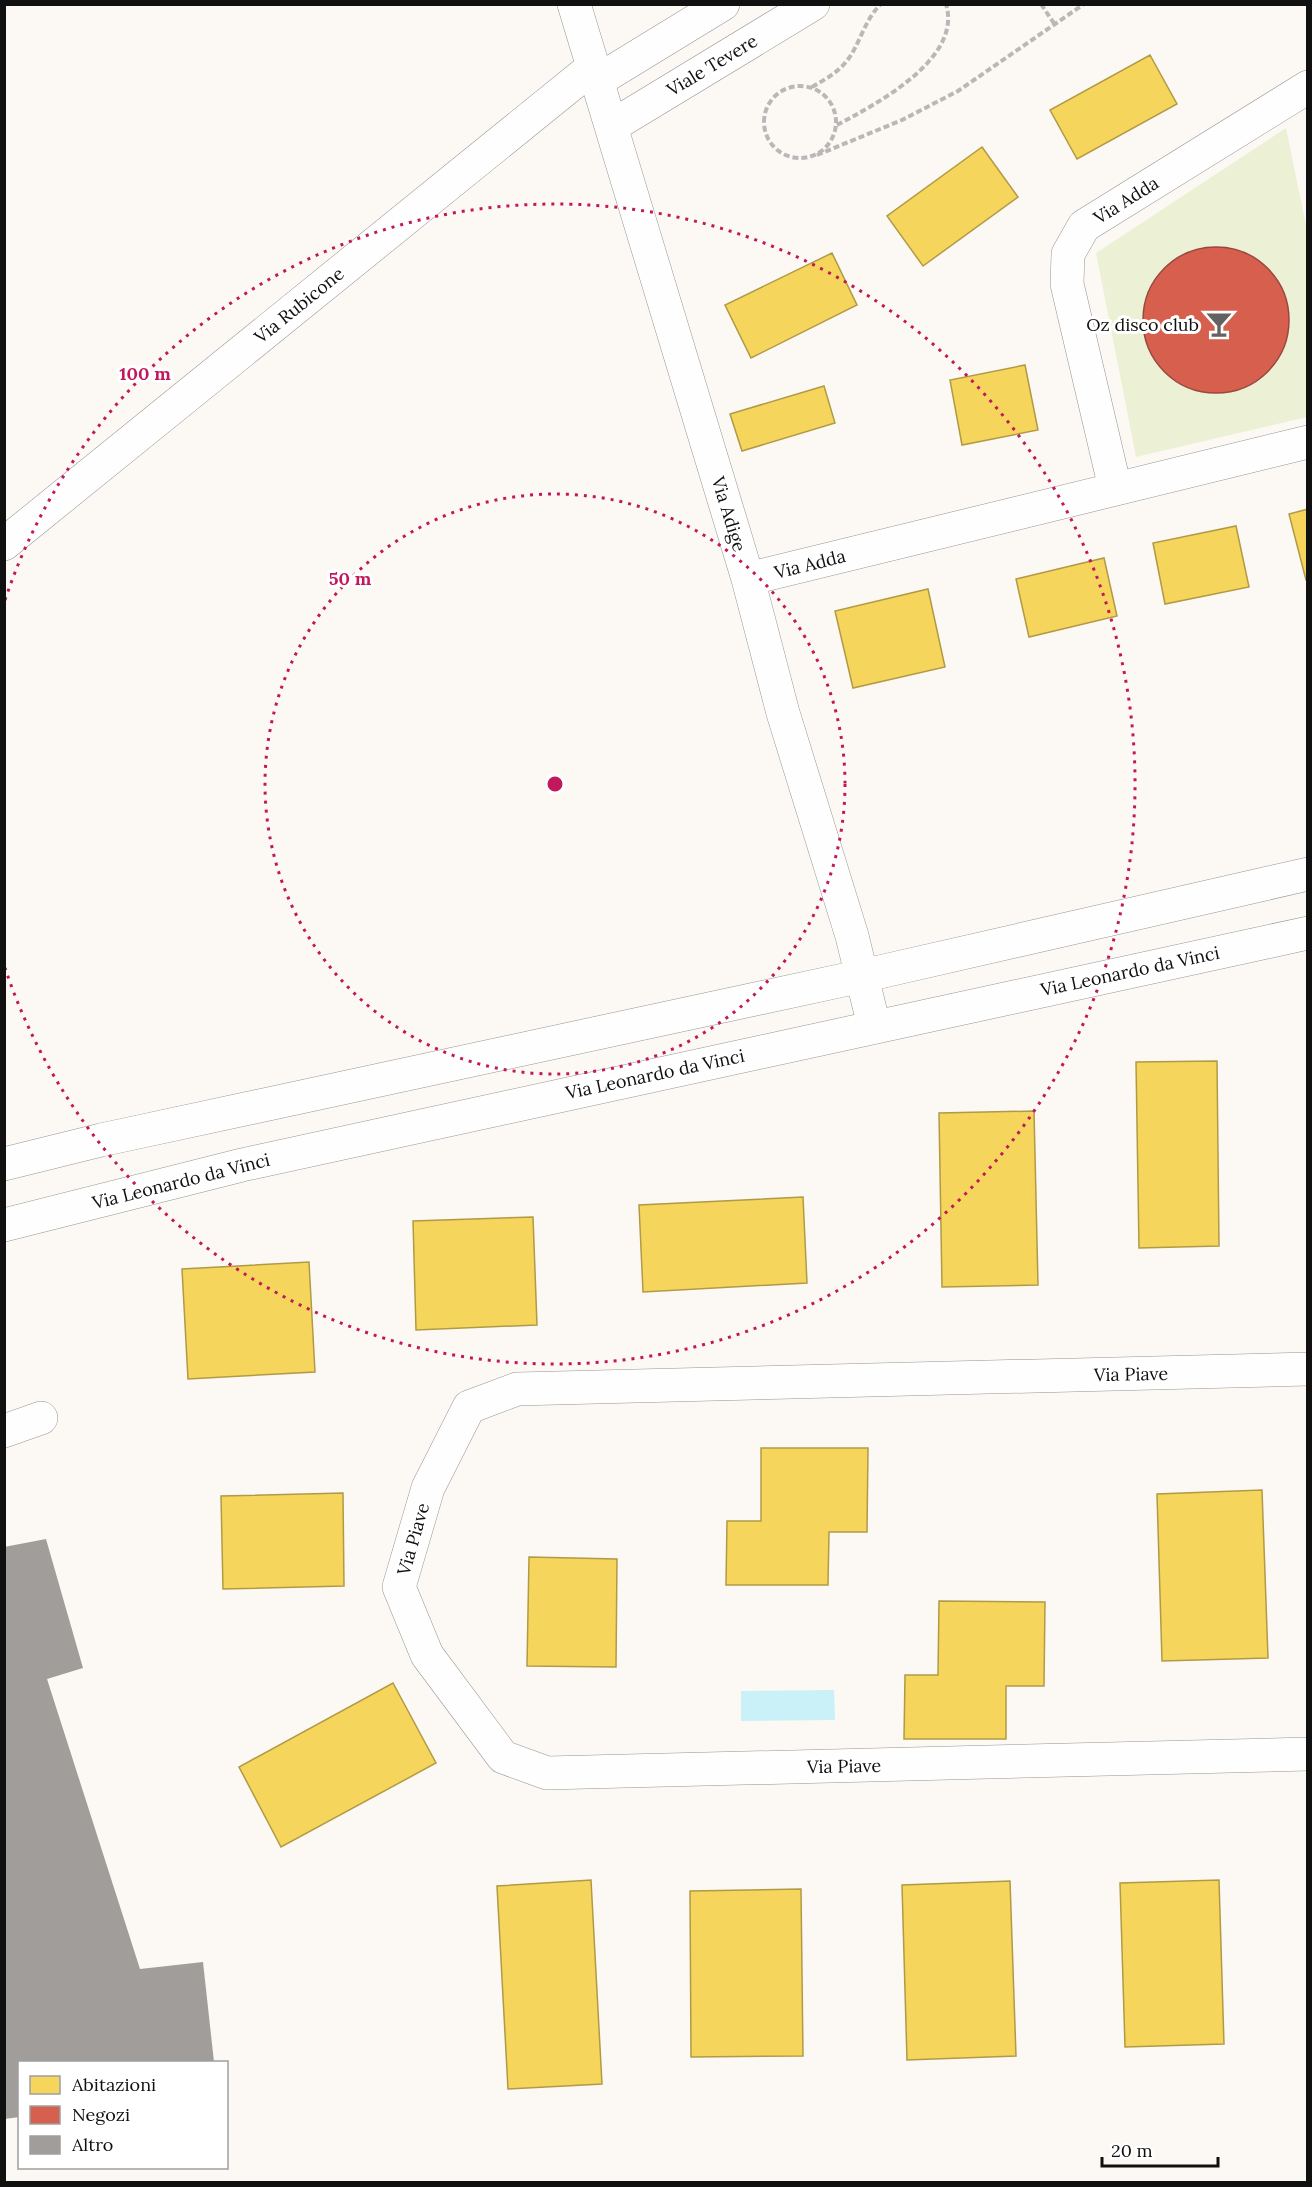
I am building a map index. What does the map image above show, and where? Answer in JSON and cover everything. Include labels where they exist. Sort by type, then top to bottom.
[{"type":"street","name":"Via Adige","points":[[574,4],[748,579],[783,713],[852,936],[874,1026]]},
{"type":"street","points":[[595,74],[723,4]]},
{"type":"street","name":"Viale Tevere","points":[[612,126],[813,4]]},
{"type":"street","name":"Via Rubicone","points":[[4,544],[595,74]]},
{"type":"street","name":"Via Adda","points":[[1115,488],[1067,284],[1068,254],[1084,226],[1308,87]]},
{"type":"street","name":"Via Adda","points":[[748,579],[1308,442]]},
{"type":"street","points":[[4,1164],[101,1140],[862,976],[1308,874]]},
{"type":"street","name":"Via Leonardo da Vinci","points":[[4,1225],[254,1163],[1308,933]]},
{"type":"street","name":"Via Piave","points":[[1308,1369],[517,1389],[469,1407],[428,1488],[399,1587],[427,1655],[502,1757],[548,1773],[1308,1754]]},
{"type":"street","points":[[4,1431],[41,1418]]},
{"type":"path","points":[[812,87],[831,76],[847,61],[881,4]]},
{"type":"path","points":[[836,126],[900,87],[932,60],[946,36],[949,12],[946,4]]},
{"type":"path","points":[[1041,4],[1055,25]]},
{"type":"path","points":[[816,155],[828,146],[835,134],[834,106],[825,94],[812,87],[799,86],[784,89],[773,98],[766,110],[764,124],[768,138],[776,149],[788,157],[803,159],[816,155],[902,120],[958,91],[1084,4]]},
{"type":"green space","points":[[1286,128],[1307,230],[1307,417],[1136,457],[1096,253]]},
{"type":"water","points":[[834,1690],[835,1720],[741,1721],[741,1691]]},
{"type":"building: Abitazioni","points":[[1150,55],[1177,104],[1077,159],[1050,110]]},
{"type":"building: Abitazioni","points":[[982,147],[1018,197],[923,266],[887,216]]},
{"type":"building: Abitazioni","points":[[832,253],[857,305],[751,358],[725,305]]},
{"type":"building: Abitazioni","points":[[1025,365],[1038,430],[962,445],[950,380]]},
{"type":"building: Abitazioni","points":[[824,386],[835,423],[742,451],[730,414]]},
{"type":"building: Abitazioni","points":[[1308,509],[1308,580],[1306,580],[1289,514]]},
{"type":"building: Abitazioni","points":[[1236,526],[1249,587],[1165,604],[1153,543]]},
{"type":"building: Abitazioni","points":[[1104,558],[1117,616],[1029,637],[1016,579]]},
{"type":"building: Abitazioni","points":[[928,589],[945,667],[853,688],[835,611]]},
{"type":"building: Abitazioni","points":[[1217,1061],[1219,1246],[1139,1248],[1136,1062]]},
{"type":"building: Abitazioni","points":[[1034,1111],[1038,1285],[942,1287],[939,1113]]},
{"type":"building: Abitazioni","points":[[803,1197],[807,1283],[643,1292],[639,1205]]},
{"type":"building: Abitazioni","points":[[533,1217],[537,1325],[416,1330],[413,1221]]},
{"type":"building: Abitazioni","points":[[309,1262],[315,1372],[188,1379],[182,1269]]},
{"type":"building: Abitazioni","points":[[761,1448],[868,1448],[867,1532],[829,1532],[828,1585],[726,1585],[727,1521],[761,1521]]},
{"type":"building: Abitazioni","points":[[1262,1490],[1268,1658],[1162,1661],[1157,1494]]},
{"type":"building: Abitazioni","points":[[343,1493],[344,1586],[223,1589],[221,1496]]},
{"type":"building: Abitazioni","points":[[529,1557],[617,1559],[616,1667],[527,1666]]},
{"type":"building: Abitazioni","points":[[939,1601],[1045,1602],[1044,1686],[1006,1686],[1006,1739],[904,1739],[905,1675],[938,1675]]},
{"type":"building: Abitazioni","points":[[393,1683],[436,1763],[281,1847],[239,1767]]},
{"type":"building: Abitazioni","points":[[591,1880],[602,2084],[508,2089],[497,1886]]},
{"type":"building: Abitazioni","points":[[1219,1880],[1224,2044],[1125,2047],[1120,1883]]},
{"type":"building: Abitazioni","points":[[1010,1881],[1016,2056],[907,2060],[902,1885]]},
{"type":"building: Abitazioni","points":[[801,1889],[803,2056],[691,2057],[690,1891]]},
{"type":"building: Negozi","points":[[1216,247],[1244,253],[1267,269],[1283,292],[1289,320],[1283,348],[1267,371],[1244,387],[1216,393],[1188,387],[1165,371],[1149,348],[1143,320],[1149,292],[1165,269],[1188,253]]},
{"type":"building: Altro","points":[[46,1539],[83,1668],[47,1679],[140,1969],[203,1962],[214,2061],[18,2061],[18,2117],[4,2119],[4,1547]]},
{"type":"place","name":"Oz disco club","points":[[1219,324]]}]
